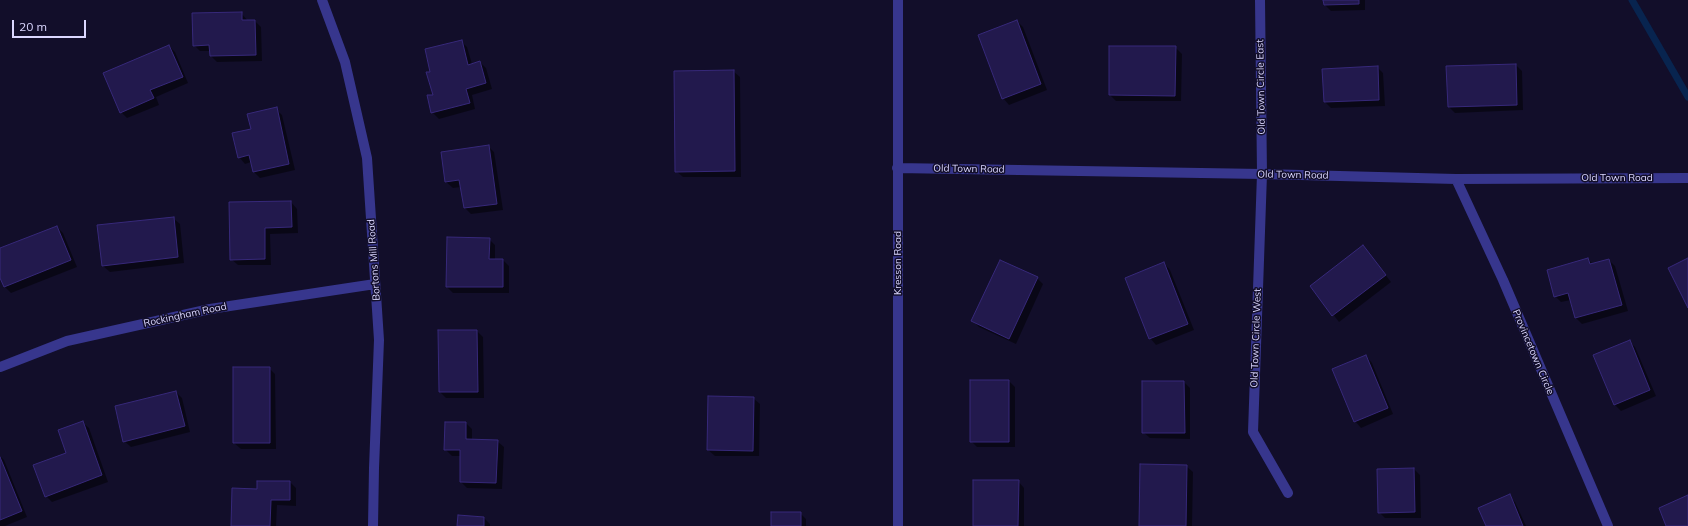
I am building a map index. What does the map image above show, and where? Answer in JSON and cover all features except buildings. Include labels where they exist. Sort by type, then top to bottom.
[{"type":"street","name":"Bortons Mill Road","points":[[322,0],[345,62],[367,158],[379,340],[373,526]]},
{"type":"street","name":"Kresson Road","points":[[898,0],[898,526]]},
{"type":"street","name":"Old Town Circle East","points":[[1260,0],[1262,174]]},
{"type":"street","name":"Old Town Road","points":[[897,168],[1456,179],[1688,178]]},
{"type":"street","name":"Old Town Circle West","points":[[1262,174],[1253,432],[1288,493]]},
{"type":"street","name":"Provincetown Circle","points":[[1456,179],[1503,280],[1608,526]]},
{"type":"street","name":"Rockingham Road","points":[[0,367],[67,341],[210,309],[375,284]]},
{"type":"waterway","points":[[1632,0],[1688,97]]}]
